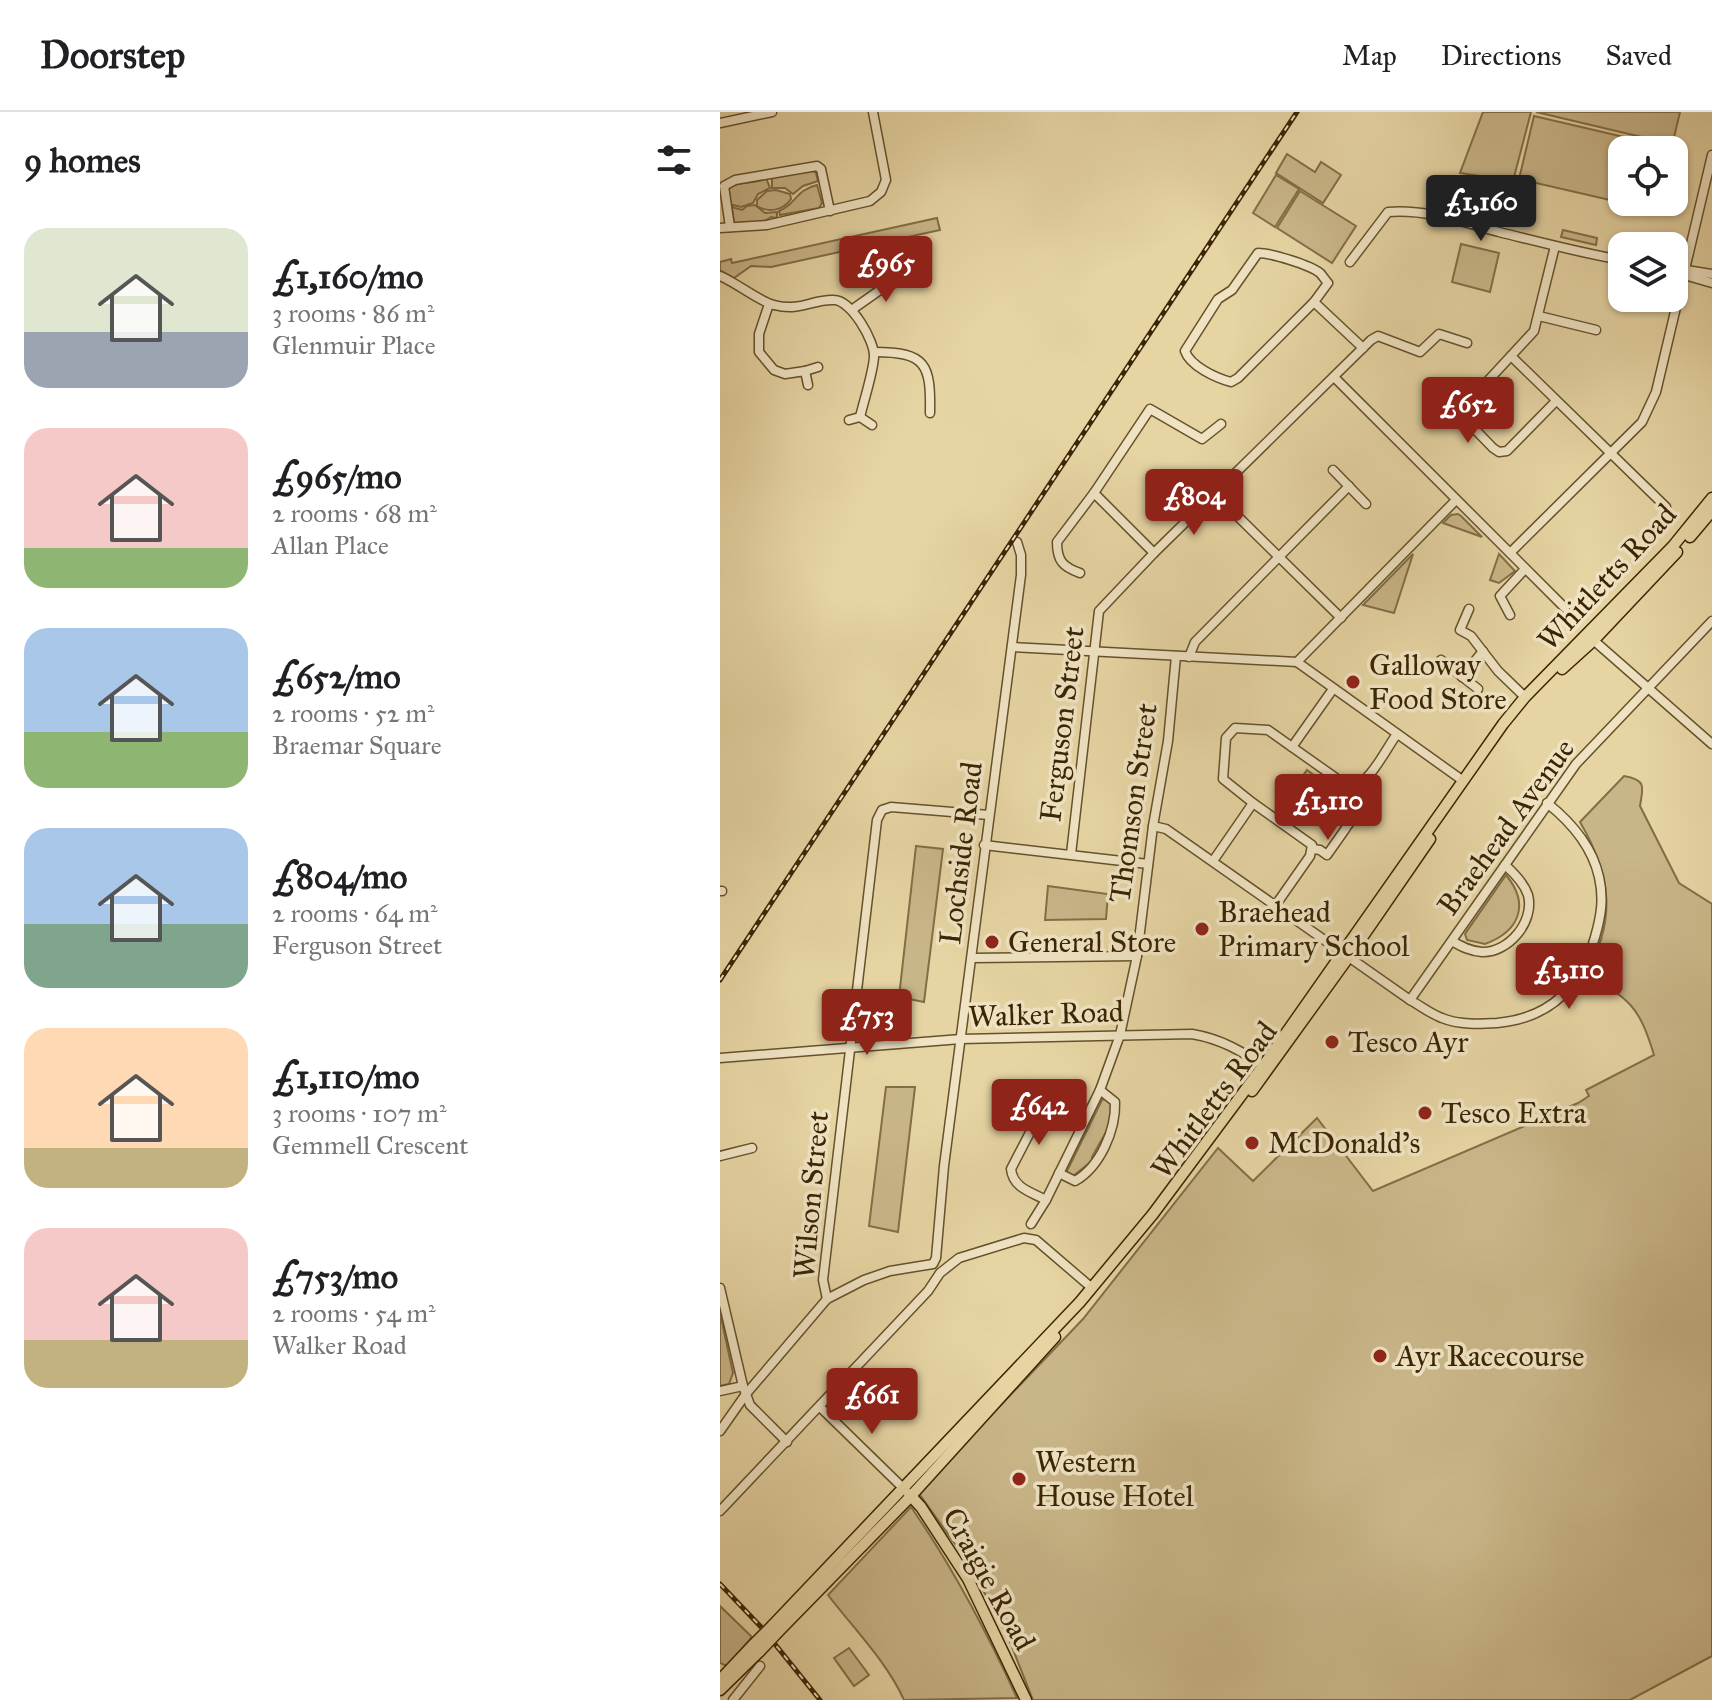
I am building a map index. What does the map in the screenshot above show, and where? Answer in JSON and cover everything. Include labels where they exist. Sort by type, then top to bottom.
[{"type":"main road","name":"Whitletts Road","points":[[720,1680],[911,1496],[1097,1293],[1266,1068],[1495,744],[1710,504]]},
{"type":"main road","name":"Whitletts Road","points":[[1345,956],[1462,780],[1525,697],[1590,638]]},
{"type":"main road","name":"Whitletts Road","points":[[775,1629],[902,1487],[1092,1288],[1266,1068]]},
{"type":"main road","name":"Craigie Road","points":[[902,1487],[968,1579],[1026,1700]]},
{"type":"main road","name":"Whitletts Road","points":[[720,1690],[757,1647]]},
{"type":"street","points":[[720,123],[772,112]]},
{"type":"street","points":[[830,211],[821,169],[817,166],[735,180],[724,186],[725,228],[767,225],[830,211],[870,201],[885,186],[873,112]]},
{"type":"street","points":[[1688,260],[1709,180],[1712,155]]},
{"type":"street","points":[[1350,262],[1388,212],[1429,213],[1608,257]]},
{"type":"street","points":[[1555,246],[1534,331],[1460,411],[1499,452],[1507,451],[1556,401]]},
{"type":"street","points":[[1258,253],[1269,253],[1320,273],[1328,283],[1314,302],[1231,382],[1187,358],[1185,351],[1188,344],[1218,299],[1232,290],[1258,253]]},
{"type":"street","points":[[1688,272],[1712,274]]},
{"type":"street","points":[[1688,273],[1712,283]]},
{"type":"street","points":[[720,276],[766,301],[794,309],[833,299],[853,309],[874,352],[860,417]]},
{"type":"street","points":[[853,309],[887,285],[910,279]]},
{"type":"street","points":[[766,301],[759,334],[759,352],[774,370],[785,374],[818,367]]},
{"type":"street","points":[[1314,302],[1363,348],[1378,336],[1420,352],[1439,334],[1467,343]]},
{"type":"street","points":[[1510,553],[1642,422],[1656,392],[1675,312]]},
{"type":"street","points":[[1539,316],[1596,330]]},
{"type":"street","name":"Ferguson Street","points":[[1071,854],[1099,611],[1363,348]]},
{"type":"street","points":[[874,352],[896,352],[916,357],[927,371],[931,383],[930,413]]},
{"type":"street","points":[[1511,356],[1666,507]]},
{"type":"street","points":[[805,371],[808,385]]},
{"type":"street","points":[[1334,377],[1565,608]]},
{"type":"street","points":[[1080,573],[1065,568],[1060,560],[1057,542],[1150,409],[1202,439],[1221,424]]},
{"type":"street","points":[[849,420],[860,417],[872,425]]},
{"type":"street","points":[[1333,470],[1366,504]]},
{"type":"street","points":[[1189,657],[1195,642],[1349,486]]},
{"type":"street","points":[[1094,493],[1154,553]]},
{"type":"street","points":[[1215,494],[1341,618]]},
{"type":"street","points":[[1297,662],[1456,500]]},
{"type":"street","name":"Lochside Road","points":[[827,1299],[864,1280],[890,1271],[933,1264],[936,1258],[944,1166],[1021,575],[1021,555],[1017,542]]},
{"type":"street","points":[[1510,615],[1500,596],[1525,569]]},
{"type":"street","points":[[1469,609],[1460,630],[1471,636],[1498,671],[1525,697]]},
{"type":"street","name":"Braehead Avenue","points":[[1410,1000],[1576,764],[1712,621]]},
{"type":"street","points":[[1590,638],[1712,744]]},
{"type":"street","points":[[1012,647],[1297,662],[1462,780]]},
{"type":"street","points":[[1462,677],[1483,651]]},
{"type":"street","name":"Thomson Street","points":[[1031,1224],[1100,1090],[1120,1035],[1137,956],[1153,826],[1168,741],[1176,656]]},
{"type":"street","points":[[1441,660],[1478,689]]},
{"type":"street","points":[[1292,747],[1333,689]]},
{"type":"street","points":[[1235,728],[1268,730],[1292,747],[1366,799],[1327,855],[1313,849],[1308,841],[1223,779],[1226,738],[1229,731],[1235,728]]},
{"type":"street","points":[[1354,788],[1363,782],[1397,734]]},
{"type":"street","points":[[1213,861],[1253,803]]},
{"type":"street","points":[[1153,826],[1166,829],[1410,1000],[1444,1019],[1475,1024],[1496,1023],[1529,1016],[1552,1004],[1573,987],[1588,963],[1603,911],[1599,876],[1588,850],[1576,830],[1547,803]]},
{"type":"street","name":"Wilson Street","points":[[827,1299],[824,1266],[877,820],[882,810],[891,807],[989,815]]},
{"type":"street","points":[[984,845],[1148,864]]},
{"type":"street","points":[[1275,906],[1313,849]]},
{"type":"street","points":[[1452,941],[1468,950],[1485,952],[1510,942],[1521,930],[1527,917],[1527,894],[1518,877],[1505,865]]},
{"type":"street","points":[[972,958],[1137,956]]},
{"type":"street","name":"Walker Road","points":[[720,1058],[961,1039],[1192,1034],[1215,1038],[1233,1046],[1266,1068]]},
{"type":"street","points":[[1046,1200],[1017,1185],[1011,1169],[1052,1090]]},
{"type":"street","points":[[1059,1173],[1075,1181],[1080,1178],[1108,1140],[1115,1102],[1100,1090]]},
{"type":"street","points":[[1019,1108],[1036,1117]]},
{"type":"street","points":[[720,1156],[752,1148]]},
{"type":"street","points":[[720,1511],[928,1291],[940,1273],[959,1258],[1024,1238],[1036,1240],[1092,1288]]},
{"type":"street","points":[[720,1288],[750,1405],[787,1442]]},
{"type":"street","points":[[720,1431],[744,1390],[827,1299]]},
{"type":"street","points":[[720,1391],[744,1390]]},
{"type":"street","points":[[820,1407],[902,1487]]},
{"type":"street","points":[[733,1700],[741,1686],[760,1666]]},
{"type":"shaded area","points":[[1483,112],[1531,112],[1513,181],[1460,173]]},
{"type":"shaded area","points":[[1536,112],[1680,112],[1674,136],[1638,136]]},
{"type":"shaded area","points":[[1534,116],[1620,136],[1608,136],[1608,200],[1519,179]]},
{"type":"shaded area","points":[[1287,154],[1315,172],[1321,162],[1341,175],[1323,203],[1276,173]]},
{"type":"shaded area","points":[[810,169],[816,173],[818,181],[803,186],[793,194],[785,188],[772,188],[772,177]]},
{"type":"shaded area","points":[[1276,175],[1299,189],[1275,227],[1253,213]]},
{"type":"shaded area","points":[[766,178],[770,188],[758,194],[753,203],[741,207],[729,204],[727,190],[731,187]]},
{"type":"shaded area","points":[[817,185],[822,203],[819,208],[780,215],[779,211]]},
{"type":"shaded area","points":[[767,191],[790,194],[788,203],[775,210],[757,206],[757,200]]},
{"type":"shaded area","points":[[1300,191],[1356,226],[1332,263],[1277,228]]},
{"type":"shaded area","points":[[755,205],[765,213],[777,212],[777,218],[734,223],[732,207],[742,210]]},
{"type":"shaded area","points":[[937,218],[940,230],[771,267],[751,266],[734,278],[720,270],[720,262],[731,259],[732,263]]},
{"type":"shaded area","points":[[1563,230],[1597,238],[1596,245],[1561,237]]},
{"type":"shaded area","points":[[1461,244],[1499,253],[1490,292],[1452,282]]},
{"type":"shaded area","points":[[1458,514],[1482,537],[1443,523],[1451,515]]},
{"type":"shaded area","points":[[1413,554],[1394,613],[1363,605]]},
{"type":"shaded area","points":[[1499,554],[1515,571],[1499,583],[1490,580]]},
{"type":"shaded area","points":[[1307,770],[1325,783],[1298,822],[1280,809]]},
{"type":"shaded area","name":"Ayr Racecourse","points":[[1624,776],[1642,785],[1640,806],[1679,883],[1712,904],[1712,1656],[1630,1700],[1033,1700],[1006,1632],[967,1561],[918,1492],[1083,1319],[1218,1148],[1253,1181],[1317,1118],[1373,1191],[1578,1103],[1589,1096],[1586,1090],[1654,1055],[1643,1025],[1631,1006],[1613,990],[1586,974],[1602,934],[1606,897],[1598,860],[1580,822]]},
{"type":"shaded area","points":[[916,846],[943,849],[924,1002],[899,997]]},
{"type":"shaded area","points":[[1506,875],[1518,896],[1518,916],[1506,932],[1485,944],[1467,940],[1465,934]]},
{"type":"shaded area","points":[[1048,886],[1108,894],[1106,919],[1045,920]]},
{"type":"shaded area","points":[[886,1087],[915,1087],[898,1232],[869,1226]]},
{"type":"shaded area","points":[[1107,1098],[1112,1102],[1111,1123],[1092,1161],[1073,1176],[1066,1173],[1102,1100]]},
{"type":"shaded area","points":[[720,1313],[733,1373],[729,1384],[720,1386]]},
{"type":"shaded area","points":[[911,1507],[968,1600],[1017,1698],[904,1700],[879,1659],[828,1595]]},
{"type":"shaded area","points":[[720,1606],[752,1637],[727,1666],[720,1663]]},
{"type":"shaded area","points":[[849,1648],[869,1675],[854,1686],[834,1658]]},
{"type":"railway","points":[[720,980],[1297,112]]},
{"type":"railway","points":[[720,1584],[762,1628],[820,1700]]},
{"type":"place","name":"Galloway Food Store","points":[[1353,682]]},
{"type":"place","name":"Braehead Primary School","points":[[1202,929]]},
{"type":"place","name":"General Store","points":[[992,942]]},
{"type":"place","name":"Tesco Ayr","points":[[1332,1042]]},
{"type":"place","name":"Tesco Extra","points":[[1425,1113]]},
{"type":"place","name":"McDonald's","points":[[1252,1143]]},
{"type":"place","name":"Ayr Racecourse","points":[[1380,1356]]},
{"type":"place","name":"Western House Hotel","points":[[1019,1479]]}]
